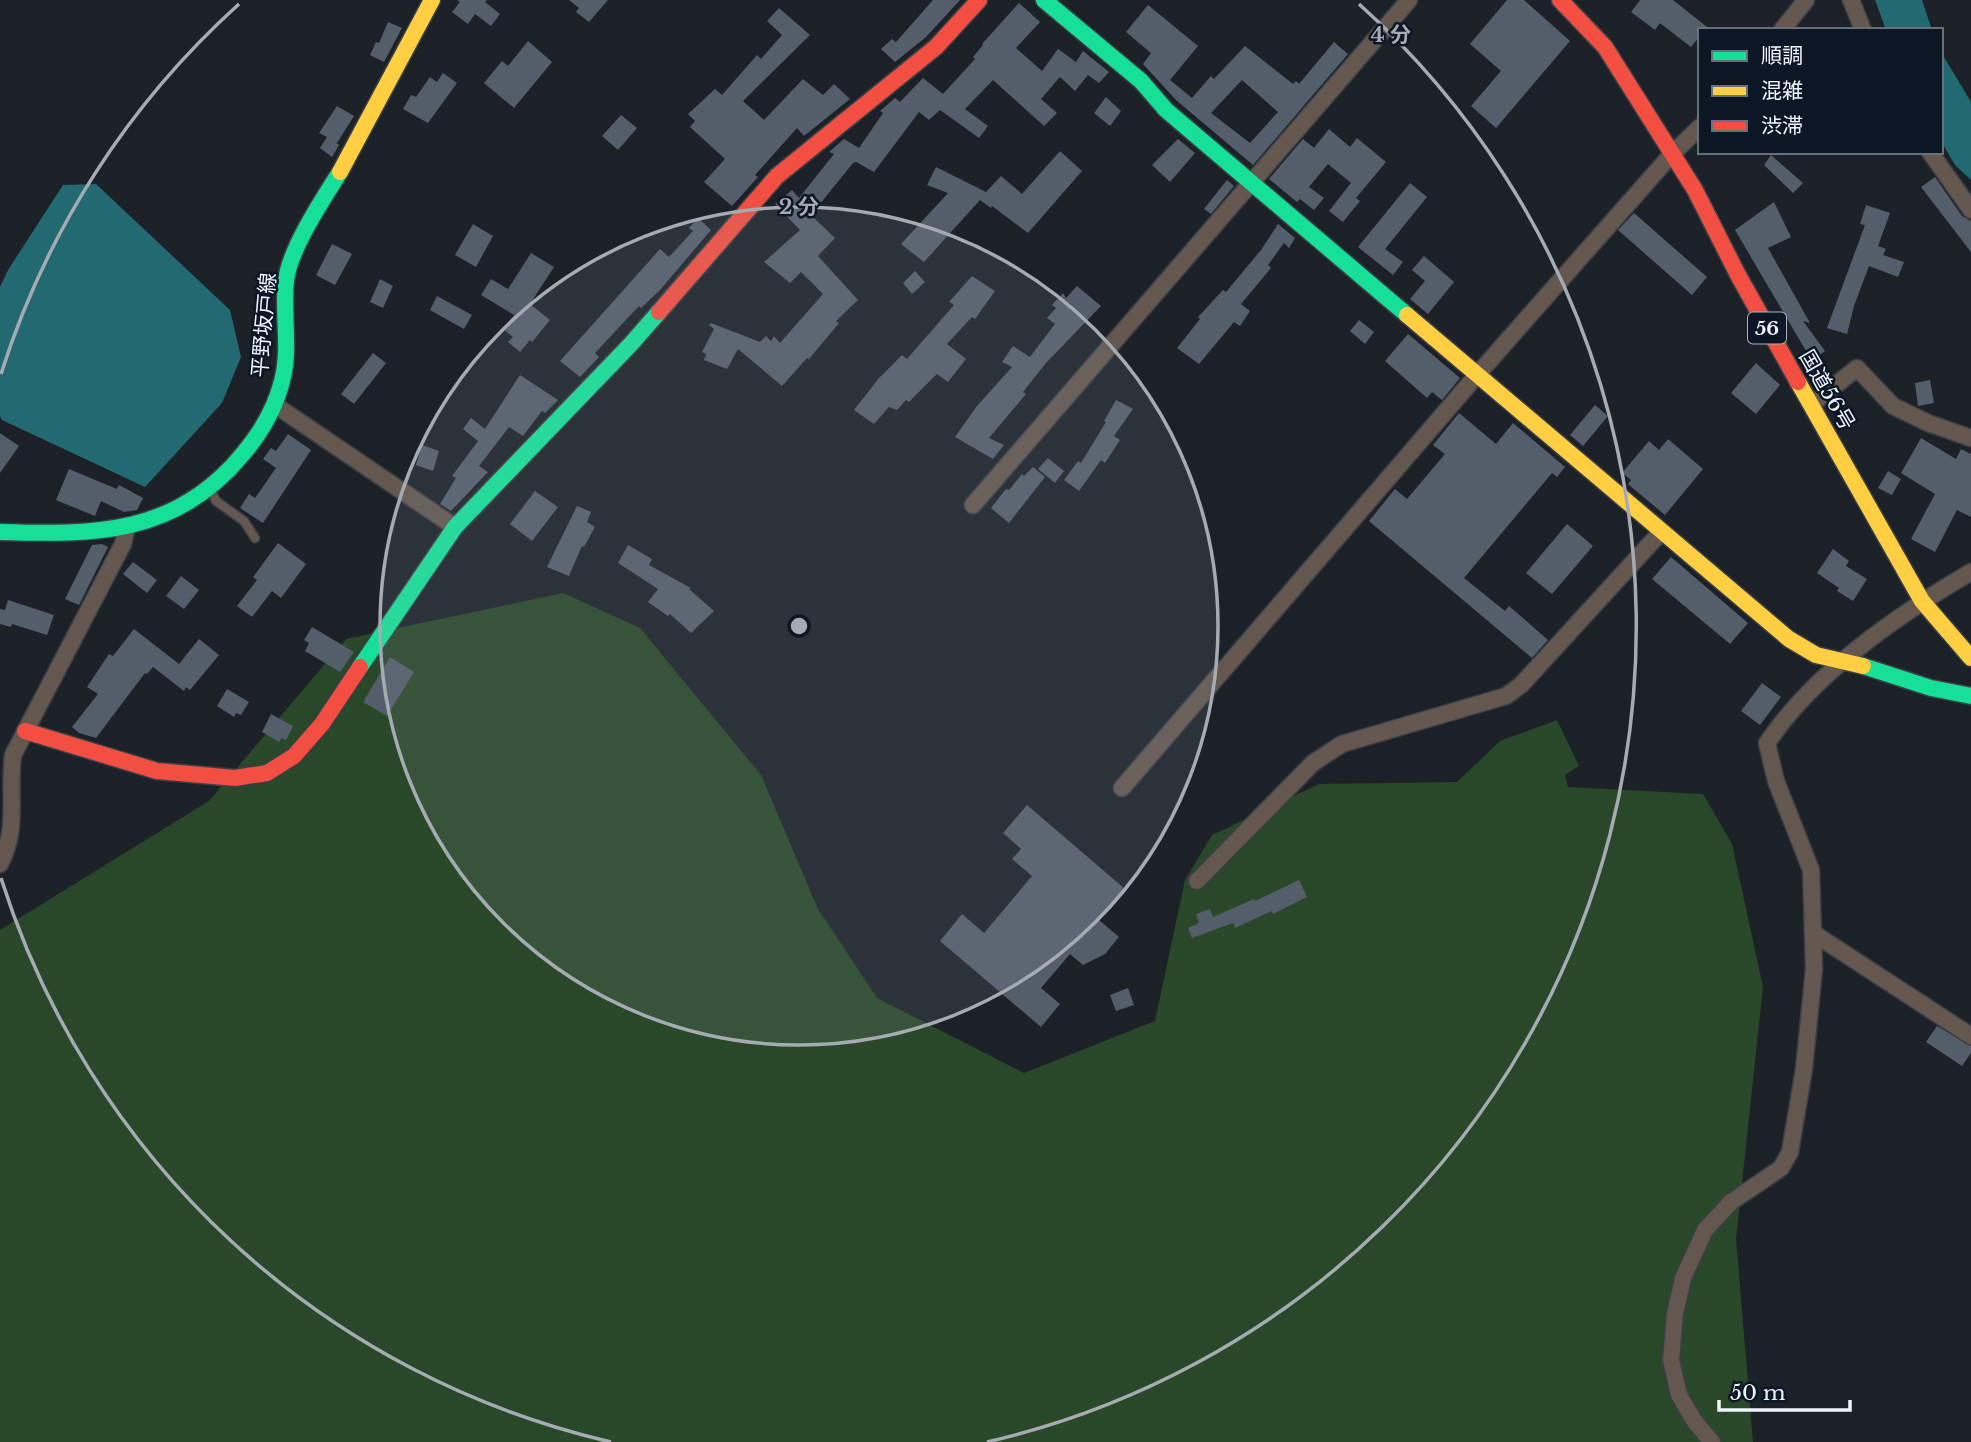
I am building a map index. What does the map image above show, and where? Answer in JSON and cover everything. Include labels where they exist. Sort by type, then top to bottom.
[{"type":"main road","name":"平野坂戸線","points":[[0,532],[74,531],[127,526],[155,520],[209,489],[255,439],[275,405],[283,379],[286,275],[300,243],[432,0]]},
{"type":"main road","points":[[25,731],[157,771],[235,778],[267,773],[294,756],[322,724],[455,527],[631,344],[777,176],[936,47],[979,0]]},
{"type":"main road","points":[[1044,0],[1141,80],[1166,110],[1789,639],[1816,655],[1844,660],[1931,688],[1971,696]]},
{"type":"main road","name":"国道56号","points":[[1560,0],[1605,47],[1695,190],[1738,275],[1922,601],[1971,658]]},
{"type":"street","points":[[974,505],[1409,0]]},
{"type":"street","points":[[1784,28],[1806,0]]},
{"type":"street","points":[[1851,0],[1862,28]]},
{"type":"street","points":[[1122,788],[1477,375],[1671,155],[1698,129]]},
{"type":"street","points":[[1931,154],[1971,210]]},
{"type":"street","points":[[1812,404],[1857,368],[1893,406],[1928,423],[1971,438]]},
{"type":"street","points":[[275,405],[455,527]]},
{"type":"street","points":[[0,864],[9,846],[13,815],[10,779],[13,755],[123,544],[127,526]]},
{"type":"street","points":[[1197,881],[1313,763],[1342,744],[1506,695],[1521,685],[1661,532]]},
{"type":"street","points":[[1712,1442],[1695,1422],[1679,1395],[1671,1360],[1675,1314],[1683,1278],[1705,1230],[1731,1202],[1781,1168],[1790,1153],[1804,1069],[1813,982],[1811,870],[1776,781],[1767,743],[1779,724],[1844,660],[1922,601],[1971,572]]},
{"type":"street","points":[[1813,933],[1971,1036]]},
{"type":"lane","points":[[209,489],[216,500],[244,521],[256,538]]},
{"type":"green space","points":[[563,593],[640,628],[761,775],[818,909],[877,998],[1024,1073],[1155,1021],[1185,880],[1212,835],[1319,784],[1457,782],[1500,741],[1557,720],[1579,766],[1565,775],[1568,787],[1703,794],[1732,844],[1763,987],[1736,1239],[1753,1442],[0,1442],[0,930],[209,801],[346,639]]},
{"type":"water","points":[[1875,0],[1922,0],[1931,28],[1885,28]]},
{"type":"water","points":[[1943,55],[1971,102],[1971,180],[1955,165],[1943,144]]},
{"type":"water","points":[[96,184],[230,310],[241,357],[222,403],[145,487],[2,420],[0,416],[0,287],[8,270],[63,185]]},
{"type":"building","points":[[457,0],[487,0],[485,2],[500,14],[491,26],[475,14],[468,24],[452,12],[460,2]]},
{"type":"building","points":[[569,0],[608,0],[589,22],[576,12],[579,8]]},
{"type":"building","points":[[933,0],[960,0],[926,37],[895,62],[881,49],[892,39],[896,42]]},
{"type":"building","points":[[1507,0],[1524,0],[1570,41],[1496,128],[1471,106],[1501,71],[1470,44]]},
{"type":"building","points":[[1640,0],[1673,0],[1707,27],[1698,28],[1698,38],[1691,47],[1660,23],[1655,30],[1631,12]]},
{"type":"building","points":[[1019,3],[1040,22],[1016,48],[1042,71],[1058,49],[1076,62],[1083,51],[1109,72],[1099,83],[1088,75],[1075,91],[1060,77],[1041,99],[1057,113],[1044,126],[993,80],[965,109],[988,126],[979,138],[940,110],[929,120],[919,112],[874,172],[856,162],[853,163],[811,215],[835,238],[818,256],[858,300],[836,321],[839,323],[809,359],[807,358],[782,386],[738,349],[727,369],[704,360],[706,354],[702,352],[714,329],[709,325],[711,323],[760,342],[766,336],[771,341],[774,336],[780,343],[823,294],[801,272],[790,283],[764,262],[800,230],[775,204],[792,190],[799,198],[834,154],[829,152],[844,139],[859,148],[883,113],[880,111],[895,98],[900,102],[923,78],[943,94],[975,59],[973,57],[982,44]]},
{"type":"building","points":[[1148,5],[1198,46],[1170,80],[1192,98],[1211,76],[1214,79],[1245,46],[1293,84],[1296,81],[1299,84],[1334,42],[1348,54],[1253,165],[1176,100],[1143,64],[1151,53],[1126,32]],"holes":[[[1242,80],[1278,112],[1250,143],[1211,113]]]},
{"type":"building","points":[[779,8],[810,35],[743,101],[764,120],[803,79],[823,95],[834,84],[850,99],[804,136],[797,128],[755,175],[758,177],[732,206],[704,182],[725,159],[690,127],[695,121],[688,114],[715,89],[722,95],[757,55],[761,59],[782,35],[767,21]]},
{"type":"building","points":[[388,22],[402,28],[384,62],[370,55],[376,42],[379,43]]},
{"type":"building","points":[[528,41],[552,62],[514,108],[484,83],[502,61],[508,66]]},
{"type":"building","points":[[443,73],[457,83],[428,123],[403,109],[411,95],[416,97],[430,77],[437,82]]},
{"type":"building","points":[[1106,97],[1121,111],[1110,126],[1094,113]]},
{"type":"building","points":[[337,106],[354,116],[337,143],[335,142],[339,145],[332,157],[320,148],[327,137],[319,133]]},
{"type":"building","points":[[621,115],[637,128],[618,150],[602,136]]},
{"type":"building","points":[[1329,129],[1350,147],[1357,138],[1386,162],[1356,198],[1360,201],[1343,222],[1329,211],[1351,183],[1328,164],[1309,187],[1324,198],[1314,210],[1300,199],[1297,202],[1269,179],[1303,139],[1314,148]]},
{"type":"building","points":[[1178,139],[1195,153],[1170,182],[1152,165]]},
{"type":"building","points":[[1060,151],[1082,171],[1028,233],[980,200],[924,262],[901,244],[948,193],[927,185],[936,167],[986,192],[1001,176],[1022,194]]},
{"type":"building","points":[[1771,155],[1803,183],[1793,193],[1764,165]]},
{"type":"building","points":[[1935,177],[1962,216],[1971,221],[1971,252],[1921,187]]},
{"type":"building","points":[[1227,180],[1234,186],[1211,214],[1204,209]]},
{"type":"building","points":[[1410,183],[1427,197],[1385,249],[1403,262],[1393,275],[1358,247]]},
{"type":"building","points":[[1774,202],[1791,237],[1768,248],[1810,323],[1803,321],[1825,351],[1812,361],[1735,230]]},
{"type":"building","points":[[1866,205],[1890,213],[1878,246],[1886,249],[1883,255],[1904,262],[1898,277],[1869,266],[1847,334],[1827,328],[1865,225],[1860,224]]},
{"type":"building","points":[[1634,213],[1707,277],[1692,295],[1618,230]]},
{"type":"building","points":[[698,218],[711,230],[660,290],[641,308],[639,306],[595,353],[599,357],[580,377],[560,361],[660,249],[669,257],[693,231],[689,228]]},
{"type":"building","points":[[473,224],[493,236],[476,267],[455,255]]},
{"type":"building","points":[[1278,224],[1295,238],[1289,248],[1284,243],[1268,265],[1271,268],[1241,304],[1250,311],[1240,326],[1234,322],[1199,364],[1177,348],[1200,319],[1198,317],[1223,290],[1226,292],[1261,250]]},
{"type":"building","points":[[332,244],[352,254],[335,285],[316,275]]},
{"type":"building","points":[[531,253],[554,267],[530,304],[550,320],[520,352],[508,342],[513,337],[503,329],[514,315],[481,295],[491,279],[508,289]]},
{"type":"building","points":[[1424,256],[1454,282],[1428,314],[1410,299],[1425,281],[1412,270]]},
{"type":"building","points":[[915,271],[925,282],[912,294],[903,283]]},
{"type":"building","points":[[972,276],[995,291],[975,319],[972,317],[947,344],[966,359],[948,382],[937,374],[909,402],[906,400],[897,410],[889,407],[874,424],[854,410],[879,378],[902,355],[907,359],[954,305],[949,302]]},
{"type":"building","points":[[380,279],[393,286],[383,308],[370,302]]},
{"type":"building","points":[[1077,286],[1101,306],[1046,363],[1023,392],[1026,394],[989,438],[1004,445],[993,459],[955,437],[977,406],[1012,367],[1002,362],[1013,346],[1030,357],[1055,324],[1047,318],[1056,308],[1052,305],[1063,293],[1066,298]]},
{"type":"building","points":[[437,296],[472,315],[464,329],[430,310]]},
{"type":"building","points":[[1359,320],[1374,332],[1365,344],[1350,331]]},
{"type":"building","points":[[1408,334],[1460,378],[1442,400],[1432,392],[1427,398],[1385,361]]},
{"type":"building","points":[[373,353],[386,363],[354,404],[341,394]]},
{"type":"building","points":[[1756,363],[1780,385],[1756,414],[1731,393]]},
{"type":"building","points":[[520,375],[558,400],[545,413],[542,411],[523,436],[509,427],[479,466],[488,472],[451,511],[440,504],[456,478],[452,476],[478,441],[463,429],[471,418],[485,429]]},
{"type":"building","points":[[1930,380],[1934,403],[1918,406],[1915,383]]},
{"type":"building","points":[[1116,400],[1133,409],[1114,436],[1120,440],[1105,463],[1101,460],[1079,491],[1064,480],[1078,461],[1081,463]]},
{"type":"building","points":[[1595,405],[1608,416],[1583,446],[1570,435]]},
{"type":"building","points":[[1459,413],[1496,444],[1513,423],[1565,467],[1557,477],[1552,473],[1464,578],[1505,611],[1509,606],[1548,640],[1532,658],[1369,521],[1395,489],[1407,499],[1445,454],[1433,445]]},
{"type":"building","points":[[0,433],[19,446],[0,473]]},
{"type":"building","points":[[288,434],[311,450],[263,523],[240,508],[249,494],[255,498],[276,468],[263,459],[271,448],[276,451]]},
{"type":"building","points":[[1921,438],[1956,459],[1961,449],[1971,454],[1971,517],[1957,510],[1935,552],[1911,539],[1935,494],[1901,473]]},
{"type":"building","points":[[1668,439],[1703,469],[1665,515],[1628,484],[1631,480],[1622,473],[1649,441],[1659,450]]},
{"type":"building","points":[[422,445],[439,451],[433,471],[416,465]]},
{"type":"building","points":[[1048,458],[1064,471],[1055,483],[1038,469]]},
{"type":"building","points":[[1033,467],[1045,477],[1009,523],[991,508],[1006,489],[1009,490],[1022,474],[1024,476]]},
{"type":"building","points":[[69,469],[117,489],[119,485],[143,498],[137,510],[124,512],[101,501],[95,516],[56,500]]},
{"type":"building","points":[[1888,471],[1901,479],[1892,495],[1878,488]]},
{"type":"building","points":[[535,491],[558,507],[532,541],[510,524]]},
{"type":"building","points":[[577,506],[591,512],[587,522],[595,527],[584,547],[582,546],[569,576],[547,567]]},
{"type":"building","points":[[1567,524],[1593,546],[1552,594],[1526,573]]},
{"type":"building","points":[[278,543],[306,564],[281,598],[272,591],[252,617],[237,606],[257,580],[253,577]]},
{"type":"building","points":[[102,544],[108,547],[79,605],[65,599],[92,545]]},
{"type":"building","points":[[628,545],[652,559],[649,565],[691,588],[689,589],[714,611],[691,633],[670,614],[668,616],[648,602],[658,589],[618,563]]},
{"type":"building","points":[[1833,549],[1849,561],[1846,566],[1867,579],[1853,601],[1817,573]]},
{"type":"building","points":[[1671,557],[1748,623],[1730,644],[1652,579]]},
{"type":"building","points":[[133,562],[157,580],[147,593],[123,574]]},
{"type":"building","points":[[181,576],[199,590],[184,609],[166,596]]},
{"type":"building","points":[[8,600],[54,615],[47,635],[12,624],[11,627],[0,624],[0,609],[5,610]]},
{"type":"building","points":[[312,627],[354,652],[340,672],[305,651],[309,643],[304,640]]},
{"type":"building","points":[[134,629],[179,664],[199,639],[219,655],[190,690],[186,687],[184,691],[153,667],[145,673],[96,738],[79,733],[72,727],[98,694],[87,687],[109,654],[113,656]]},
{"type":"building","points":[[390,657],[414,672],[387,716],[363,702]]},
{"type":"building","points":[[1762,683],[1781,697],[1760,725],[1741,711]]},
{"type":"building","points":[[227,689],[249,702],[241,715],[236,713],[234,717],[217,706]]},
{"type":"building","points":[[271,714],[293,726],[286,740],[281,738],[279,742],[262,732]]},
{"type":"building","points":[[1027,805],[1125,889],[1099,920],[1119,937],[1105,954],[1083,965],[1070,954],[1041,988],[1060,1004],[1041,1027],[940,941],[962,914],[984,933],[1032,876],[1012,859],[1021,849],[1003,833]]},
{"type":"building","points":[[1299,880],[1307,897],[1273,914],[1272,911],[1235,928],[1233,923],[1192,938],[1188,928],[1199,923],[1196,914],[1210,909],[1213,917]]},
{"type":"building","points":[[1128,988],[1134,1005],[1116,1011],[1110,995]]},
{"type":"building","points":[[1937,1026],[1971,1046],[1971,1053],[1962,1066],[1926,1042]]},
{"type":"traffic: fast","points":[[1044,0],[1141,81],[1166,110],[1407,315]]},
{"type":"traffic: fast","points":[[0,532],[69,532],[132,525],[190,501],[217,481],[242,455],[266,421],[285,369],[285,293],[288,269],[308,225],[340,172]]},
{"type":"traffic: fast","points":[[360,667],[455,527],[659,312]]},
{"type":"traffic: fast","points":[[1863,666],[1931,688],[1971,696]]},
{"type":"traffic: slow","points":[[340,172],[432,0]]},
{"type":"traffic: slow","points":[[1407,315],[1789,639],[1816,655],[1863,666]]},
{"type":"traffic: slow","points":[[1798,382],[1922,601],[1971,658]]},
{"type":"traffic: jam","points":[[659,312],[777,176],[936,47],[979,0]]},
{"type":"traffic: jam","points":[[1560,0],[1605,47],[1695,190],[1738,275],[1798,382]]},
{"type":"traffic: jam","points":[[25,731],[157,771],[235,778],[267,773],[294,756],[322,724],[360,667]]}]
